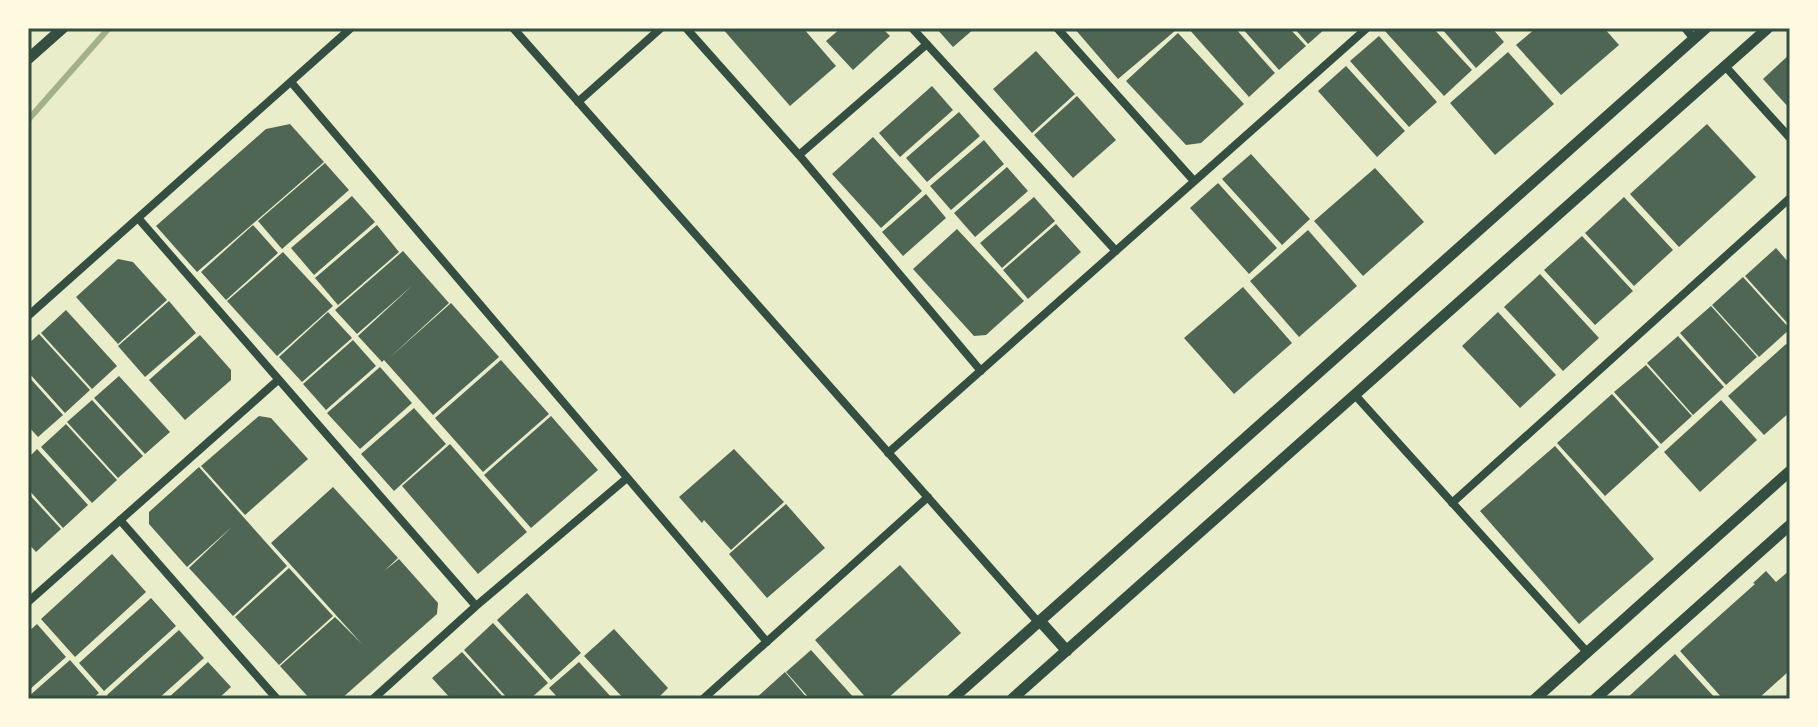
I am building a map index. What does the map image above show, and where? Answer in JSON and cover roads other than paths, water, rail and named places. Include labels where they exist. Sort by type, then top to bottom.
[{"type":"street","points":[[28,59],[63,28]]},
{"type":"street","points":[[28,316],[351,28]]},
{"type":"street","points":[[513,28],[1067,651]]},
{"type":"street","points":[[578,102],[661,28]]},
{"type":"street","points":[[686,28],[799,155],[981,371]]},
{"type":"street","points":[[912,28],[1116,251]]},
{"type":"street","points":[[1057,28],[1194,181]]},
{"type":"street","points":[[888,453],[1367,28]]},
{"type":"street","points":[[1685,28],[1694,39]]},
{"type":"street","points":[[952,699],[1706,28]]},
{"type":"street","points":[[1012,699],[1768,28]]},
{"type":"street","points":[[799,155],[927,44]]},
{"type":"street","points":[[1725,66],[1790,138]]},
{"type":"street","points":[[291,82],[767,642]]},
{"type":"street","points":[[1452,503],[1790,198]]},
{"type":"street","points":[[138,218],[476,606]]},
{"type":"street","points":[[28,602],[278,380]]},
{"type":"street","points":[[1355,395],[1587,652]]},
{"type":"street","points":[[1535,699],[1790,471]]},
{"type":"street","points":[[373,699],[476,606],[627,478]]},
{"type":"street","points":[[703,699],[928,497]]},
{"type":"street","points":[[120,520],[277,699]]},
{"type":"street","points":[[1595,699],[1790,525]]},
{"type":"waterway","points":[[28,120],[109,28]]}]
